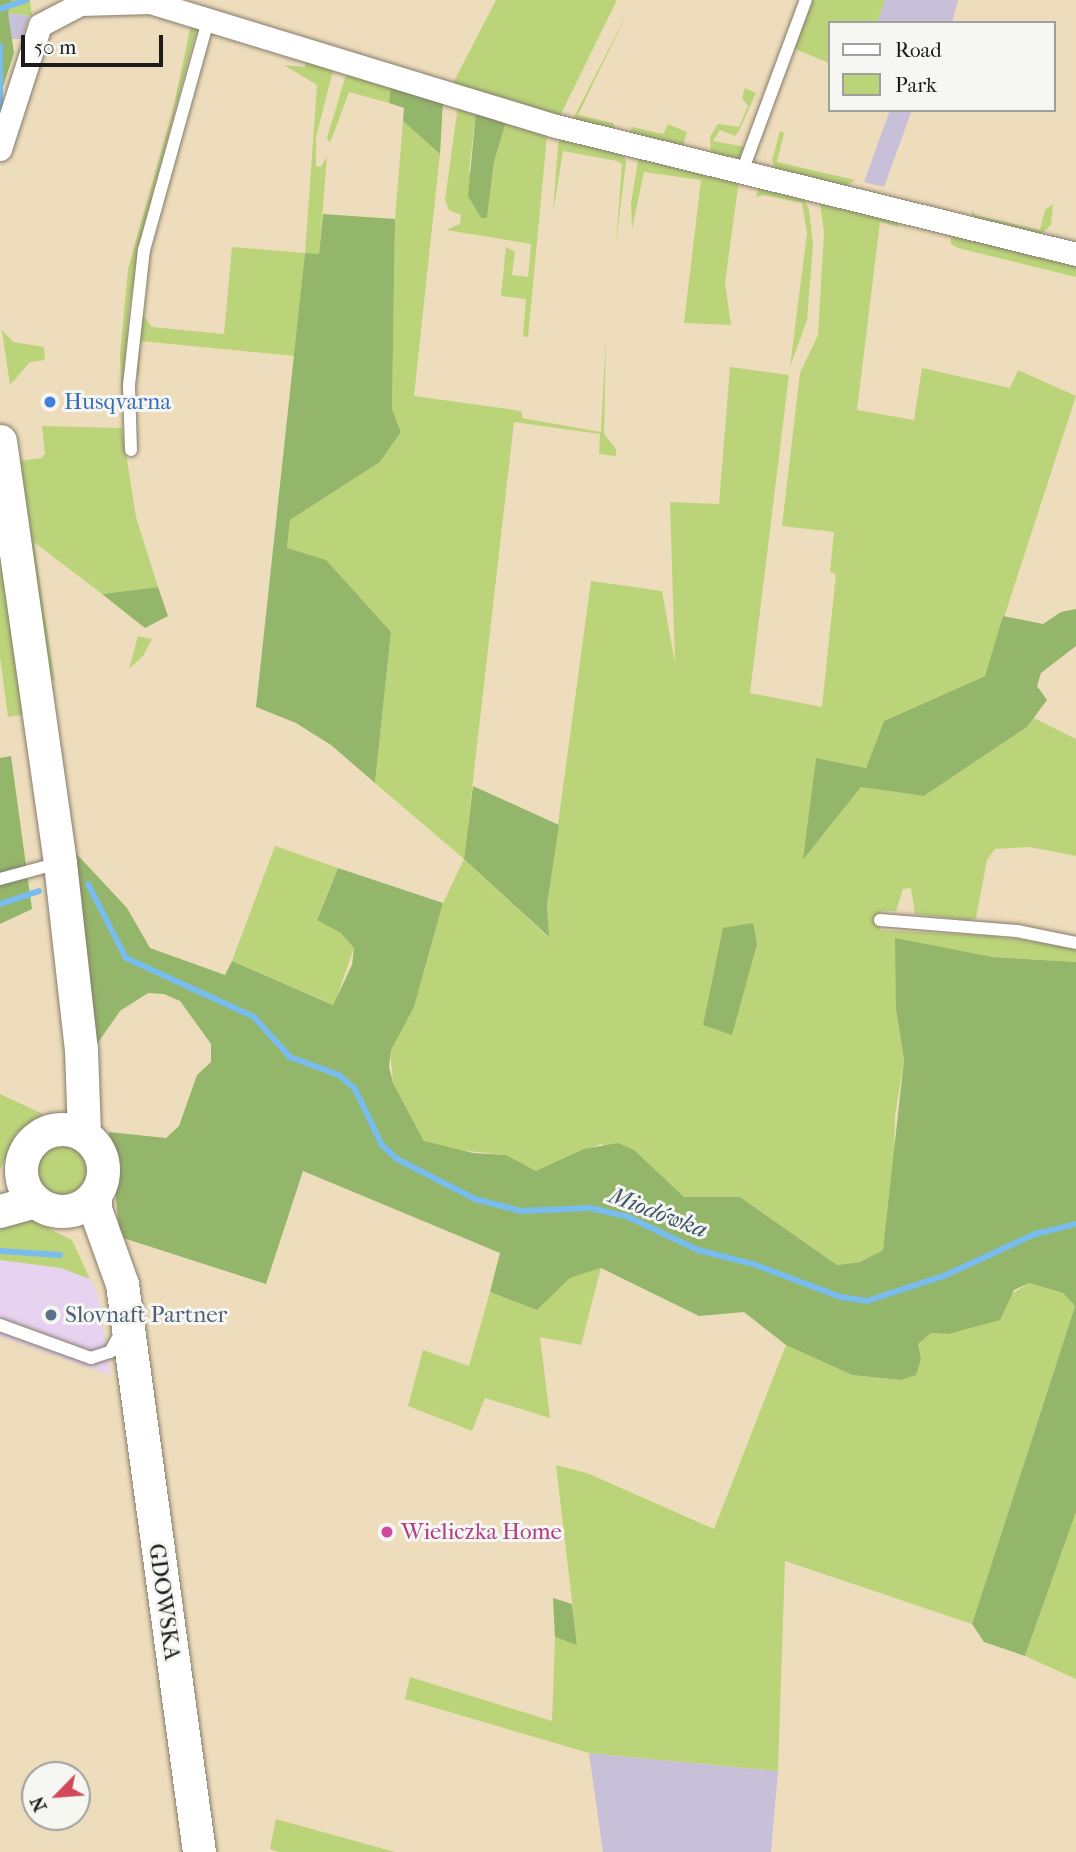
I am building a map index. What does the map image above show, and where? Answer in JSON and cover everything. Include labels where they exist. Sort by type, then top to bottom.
[{"type":"main road","points":[[0,441],[60,863],[76,1011],[85,1135]]},
{"type":"main road","points":[[49,1130],[62,1097],[76,1011]]},
{"type":"main road","points":[[0,1189],[21,1162],[30,1142],[49,1130],[67,1128],[85,1135],[95,1144],[103,1169],[95,1195],[80,1207],[47,1206],[0,1211]]},
{"type":"main road","points":[[21,1162],[23,1183],[47,1206]]},
{"type":"main road","name":"GDOWSKA","points":[[95,1195],[102,1231],[122,1284],[129,1353],[199,1852]]},
{"type":"main road","name":"GDOWSKA","points":[[47,1206],[85,1240],[104,1271],[129,1353]]},
{"type":"street","points":[[0,149],[12,120],[34,36],[40,25],[66,4],[100,1],[150,2],[209,17],[555,126],[743,169],[1076,254]]},
{"type":"lane","points":[[743,169],[806,0]]},
{"type":"lane","points":[[131,450],[129,385],[144,250],[209,17]]},
{"type":"lane","points":[[0,879],[60,863]]},
{"type":"lane","points":[[880,920],[1017,931],[1076,943]]},
{"type":"lane","points":[[0,1325],[101,1358],[120,1339],[120,1320]]},
{"type":"shaded area","points":[[885,0],[958,0],[953,21],[878,21]]},
{"type":"shaded area","points":[[8,13],[29,16],[22,39],[10,39]]},
{"type":"shaded area","points":[[889,112],[911,112],[884,187],[864,182]]},
{"type":"shaded area","name":"Slovnaft Partner","points":[[0,1260],[61,1268],[90,1279],[98,1294],[111,1375],[0,1336]]},
{"type":"shaded area","points":[[589,1753],[778,1771],[771,1852],[603,1852]]},
{"type":"green space","points":[[0,0],[12,0],[8,13],[14,53],[0,96]]},
{"type":"green space","points":[[12,0],[30,0],[32,16],[8,13]]},
{"type":"green space","points":[[496,0],[617,0],[558,120],[452,85]]},
{"type":"green space","points":[[811,0],[885,0],[878,21],[828,21],[828,63],[795,49]]},
{"type":"green space","points":[[631,5],[578,115],[613,123],[616,131],[572,121]]},
{"type":"green space","points":[[192,20],[197,28],[154,189],[129,306],[122,414],[120,354],[128,269],[173,110]]},
{"type":"green space","points":[[307,58],[334,67],[316,137],[316,166],[321,167],[327,156],[319,255],[305,254],[295,356],[140,341],[139,377],[136,369],[144,301],[143,315],[152,327],[224,334],[232,247],[305,253],[317,85],[284,65],[305,67]]},
{"type":"green space","points":[[347,71],[391,84],[389,103],[349,92],[330,143],[327,138]]},
{"type":"green space","points":[[391,84],[443,101],[440,154],[403,121],[404,108],[389,103]]},
{"type":"green space","points":[[745,88],[756,93],[739,131],[735,136],[720,130],[713,141],[746,147],[742,159],[711,154],[710,137],[718,124],[739,127],[748,106],[742,98]]},
{"type":"green space","points":[[458,105],[476,112],[469,171],[487,218],[494,162],[506,122],[547,136],[528,337],[523,336],[526,299],[501,296],[506,247],[515,252],[512,275],[528,277],[531,244],[446,230],[460,224],[461,215],[449,210],[445,200]]},
{"type":"green space","points":[[476,112],[506,122],[494,162],[487,218],[481,218],[468,196]]},
{"type":"green space","points":[[403,121],[440,154],[414,396],[515,410],[522,412],[522,418],[601,432],[606,336],[604,434],[616,449],[616,456],[599,454],[600,434],[514,422],[464,859],[375,783],[391,632],[287,548],[290,520],[380,462],[401,432],[392,409],[395,219]]},
{"type":"green space","points":[[668,124],[687,132],[683,146],[630,133],[632,127],[663,134]]},
{"type":"green space","points":[[780,131],[784,133],[777,162],[855,180],[846,186],[775,169],[772,160]]},
{"type":"green space","points":[[564,137],[622,151],[626,162],[616,242],[622,164],[617,161],[563,151],[553,213],[558,143]]},
{"type":"green space","points":[[639,155],[739,180],[725,283],[731,325],[684,323],[701,180],[644,172],[632,229],[631,203]]},
{"type":"green space","points":[[759,186],[800,190],[809,210],[813,245],[807,320],[790,367],[807,233],[802,203],[764,195],[756,197]]},
{"type":"green space","points":[[820,202],[895,215],[899,227],[880,222],[857,410],[914,420],[922,368],[1010,388],[1018,370],[1076,396],[985,676],[884,721],[866,768],[816,758],[804,859],[861,787],[924,796],[1027,727],[1034,718],[1076,739],[1076,856],[1030,847],[995,849],[987,860],[976,918],[970,920],[915,914],[911,888],[903,889],[896,911],[881,911],[880,930],[993,936],[1076,948],[1076,962],[992,957],[898,982],[896,1009],[904,1060],[895,1116],[894,1171],[883,1250],[860,1262],[837,1265],[740,1197],[684,1197],[658,1175],[601,1144],[536,1171],[506,1155],[440,1148],[424,1141],[393,1083],[390,1050],[414,1007],[443,903],[464,859],[548,937],[547,905],[591,581],[662,591],[675,663],[670,502],[719,504],[730,367],[789,375],[750,693],[822,707],[836,574],[830,572],[834,532],[782,526],[800,373],[818,335],[824,233]]},
{"type":"green space","points":[[1053,204],[1051,225],[1040,235],[972,219],[972,210],[975,215],[1040,230],[1045,210]]},
{"type":"green space","points":[[323,214],[395,219],[392,409],[401,432],[380,462],[290,520],[287,548],[326,560],[391,632],[375,783],[331,745],[296,723],[256,707],[305,253],[319,254]]},
{"type":"green space","points":[[951,232],[1076,262],[1076,277],[958,248],[951,244]]},
{"type":"green space","points":[[0,318],[2,330],[13,342],[44,347],[45,360],[30,362],[10,385]]},
{"type":"green space","points":[[42,426],[122,428],[136,517],[158,587],[102,594],[34,542],[55,682],[48,674],[18,461],[42,458],[45,453]]},
{"type":"green space","points":[[0,521],[27,714],[8,717],[0,657]]},
{"type":"green space","points":[[158,587],[168,616],[145,628],[102,594]]},
{"type":"green space","points":[[1076,609],[1076,646],[1041,673],[1037,686],[1047,700],[1027,727],[924,796],[861,787],[803,860],[816,758],[866,768],[884,721],[985,676],[1003,616],[1043,624],[1061,612]]},
{"type":"green space","points":[[138,636],[152,639],[143,656],[129,669]]},
{"type":"green space","points":[[11,756],[32,909],[0,924],[0,758]]},
{"type":"green space","points":[[473,786],[559,825],[547,905],[549,937],[464,859]]},
{"type":"green space","points":[[275,846],[338,868],[317,919],[342,933],[354,948],[334,1005],[232,961]]},
{"type":"green space","points":[[72,849],[127,908],[150,948],[225,975],[232,961],[333,1005],[352,965],[354,948],[341,933],[317,920],[338,868],[443,903],[414,1007],[391,1050],[389,1067],[393,1083],[424,1141],[473,1153],[506,1155],[536,1171],[584,1149],[618,1143],[634,1150],[684,1197],[740,1197],[837,1265],[860,1262],[883,1250],[904,1060],[896,1009],[895,938],[992,957],[1076,962],[1076,1512],[1025,1656],[984,1642],[972,1624],[1075,1306],[1063,1293],[1029,1283],[1014,1290],[1000,1320],[948,1334],[931,1333],[918,1344],[921,1359],[916,1375],[901,1380],[852,1375],[786,1345],[744,1312],[699,1316],[601,1268],[570,1278],[537,1310],[490,1292],[500,1253],[303,1171],[266,1284],[120,1237],[109,1132],[166,1138],[179,1126],[197,1075],[211,1062],[211,1044],[180,1001],[164,994],[148,993],[120,1011],[95,1047]]},
{"type":"green space","points":[[753,923],[757,944],[732,1035],[703,1025],[723,928]]},
{"type":"green space","points":[[0,1094],[43,1114],[16,1134],[0,1170]]},
{"type":"green space","points":[[56,1141],[68,1141],[83,1149],[91,1164],[91,1176],[83,1191],[68,1199],[56,1199],[41,1191],[33,1176],[33,1164],[41,1149]]},
{"type":"green space","points":[[25,1217],[72,1240],[90,1279],[61,1268],[0,1260],[0,1222]]},
{"type":"green space","points":[[601,1268],[581,1345],[540,1337],[550,1418],[485,1398],[472,1431],[408,1406],[423,1350],[469,1366],[490,1292],[537,1310],[570,1278]]},
{"type":"green space","points":[[1029,1283],[1063,1293],[1075,1306],[972,1624],[785,1561],[778,1771],[589,1753],[405,1699],[410,1677],[552,1721],[555,1637],[577,1644],[556,1465],[587,1473],[714,1529],[786,1345],[852,1375],[901,1380],[921,1360],[918,1343],[931,1333],[948,1334]]},
{"type":"green space","points":[[1076,1512],[1076,1679],[1025,1656]]},
{"type":"green space","points":[[553,1598],[572,1604],[577,1645],[555,1637]]},
{"type":"green space","points":[[276,1819],[395,1852],[279,1852],[270,1849]]},
{"type":"waterway","points":[[0,9],[26,0]]},
{"type":"waterway","points":[[0,46],[0,117]]},
{"type":"waterway","name":"Miodówka","points":[[88,884],[126,958],[254,1017],[290,1057],[339,1075],[355,1089],[382,1145],[397,1159],[475,1199],[521,1211],[590,1208],[626,1216],[698,1250],[753,1264],[841,1297],[867,1301],[946,1275],[1035,1234],[1076,1224]]},
{"type":"waterway","name":"Miodówka","points":[[0,904],[39,891]]},
{"type":"waterway","points":[[0,1251],[60,1255]]},
{"type":"place","name":"Husqvarna","points":[[50,402]]},
{"type":"place","name":"Slovnaft Partner","points":[[51,1315]]},
{"type":"place","name":"Wieliczka Home","points":[[387,1532]]}]
